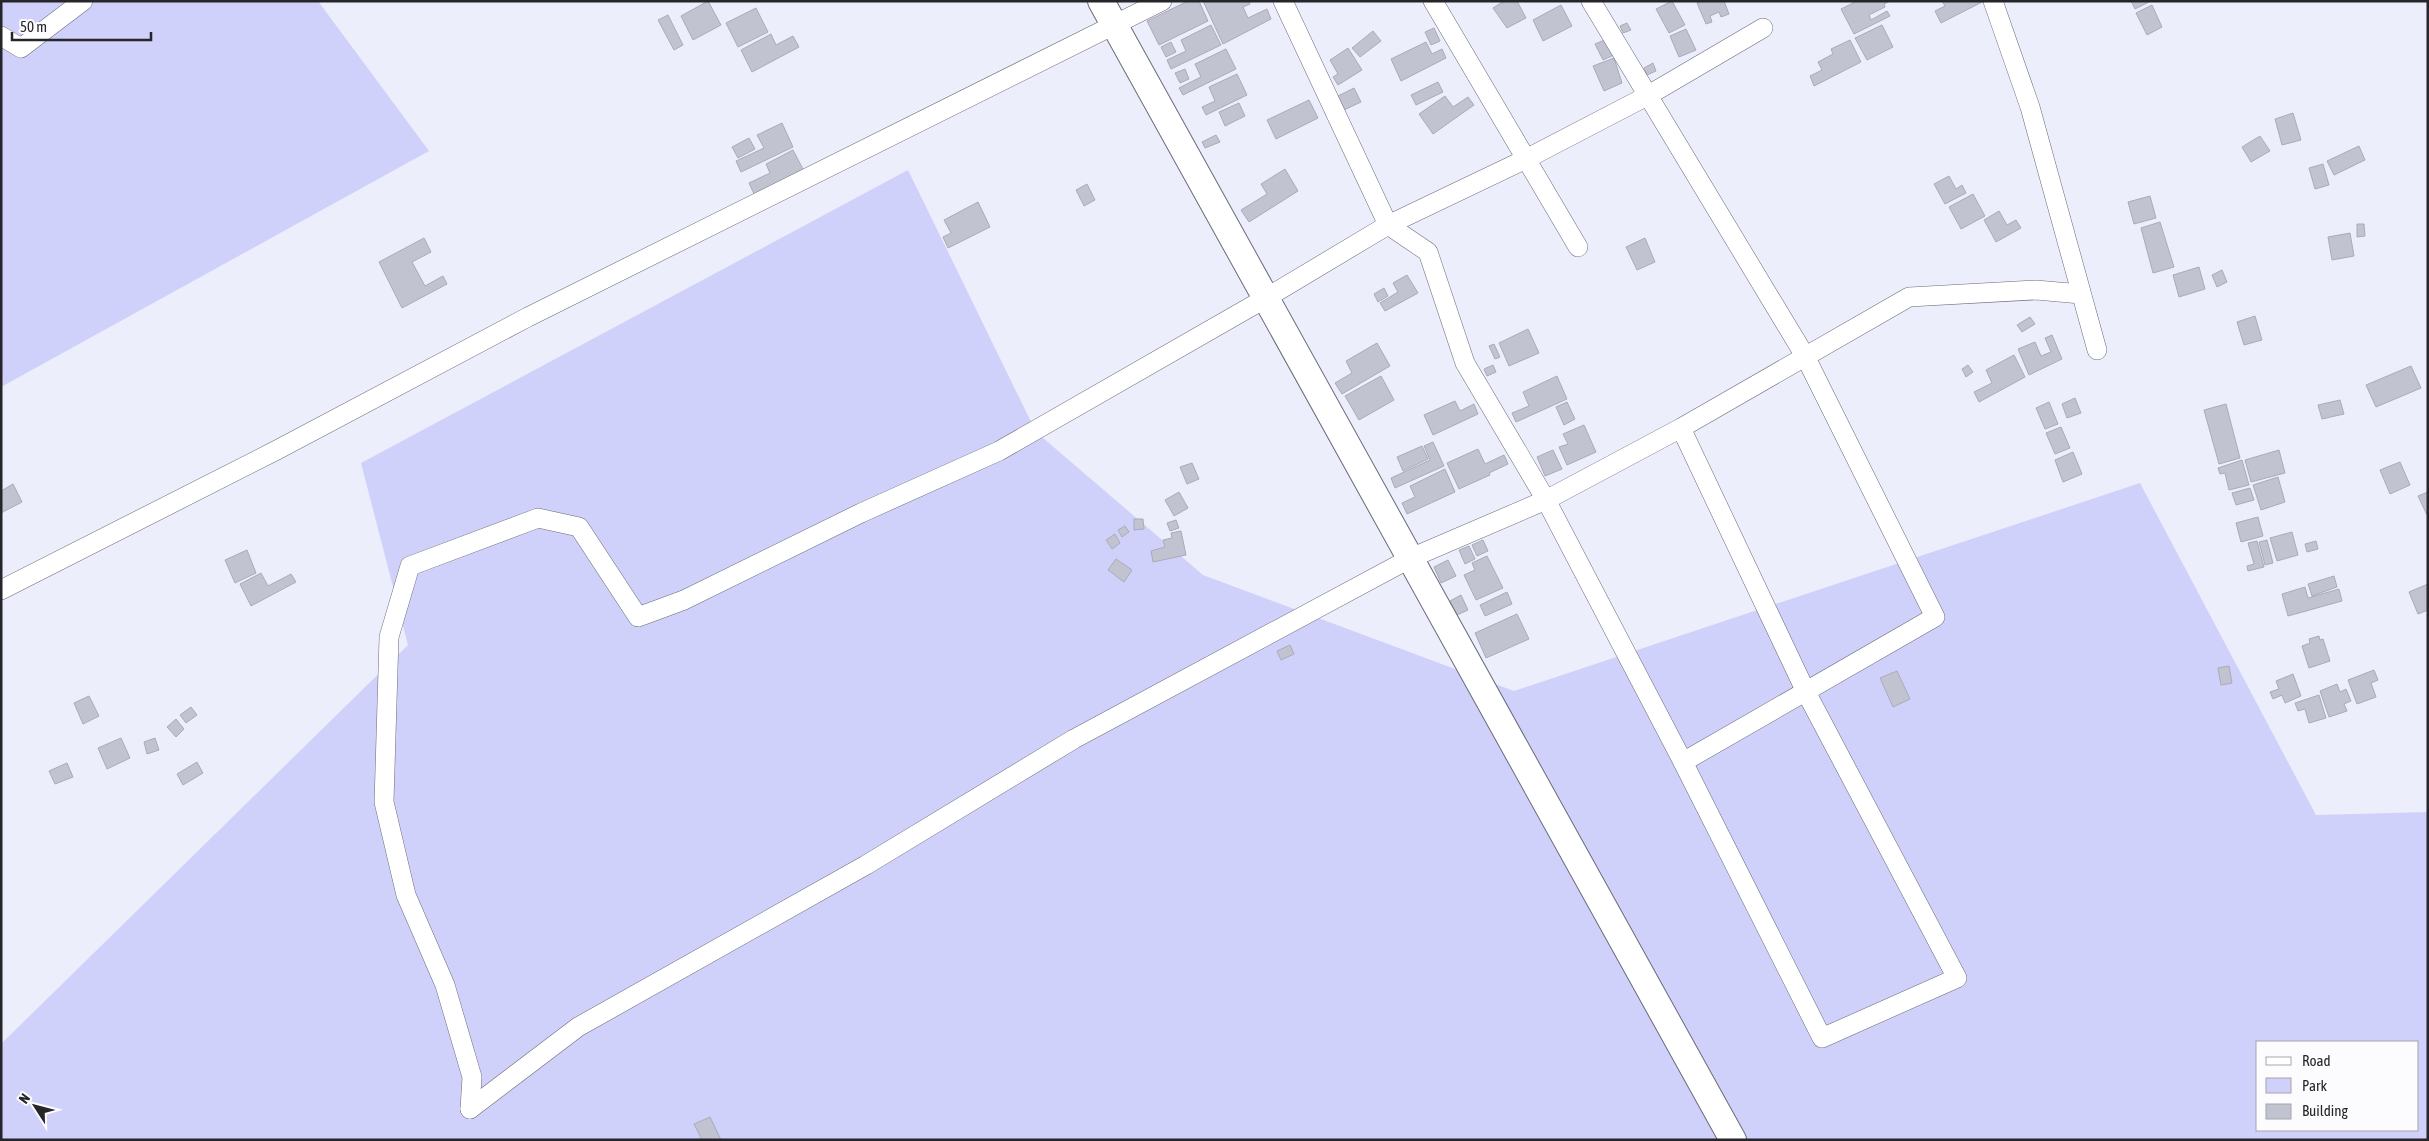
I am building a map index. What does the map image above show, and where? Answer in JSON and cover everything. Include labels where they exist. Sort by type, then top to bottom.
[{"type":"street","points":[[1,36],[21,48],[83,1]]},
{"type":"street","points":[[1101,1],[1733,1140]]},
{"type":"street","points":[[1,590],[275,451],[528,317],[1162,1]]},
{"type":"street","points":[[1283,1],[1388,225],[1428,252],[1465,363],[1546,500],[1683,762],[1822,1038],[1957,978],[1806,692],[1681,428]]},
{"type":"street","points":[[1433,1],[1578,247]]},
{"type":"street","points":[[1591,1],[1805,356],[1935,617],[1683,762]]},
{"type":"street","points":[[1993,1],[2030,107],[2097,350]]},
{"type":"street","points":[[1763,28],[1647,96],[1526,159],[1388,225],[1266,298],[998,451],[861,513],[684,600],[638,617],[579,527],[538,518],[410,566],[389,637],[384,802],[406,894],[444,985],[472,1076],[470,1109],[578,1027],[866,865],[1074,739],[1411,558],[1546,500],[1681,428],[1909,297],[2036,290],[2082,294]]},
{"type":"green space","points":[[1,1],[318,1],[429,151],[1,387]]},
{"type":"green space","points":[[908,170],[1036,432],[1203,575],[1514,691],[2140,483],[2316,815],[2428,812],[2428,1140],[1,1140],[1,1044],[408,645],[361,463]]},
{"type":"building","points":[[708,1],[721,25],[693,40],[681,16]]},
{"type":"building","points":[[1188,1],[1199,1],[1208,21],[1159,45],[1147,21]]},
{"type":"building","points":[[1203,1],[1249,1],[1250,4],[1243,7],[1248,18],[1267,9],[1271,19],[1223,44]]},
{"type":"building","points":[[1504,1],[1517,1],[1526,18],[1507,28],[1493,8]]},
{"type":"building","points":[[1672,1],[1685,25],[1669,33],[1656,9]]},
{"type":"building","points":[[1703,1],[1724,1],[1729,14],[1721,17],[1719,12],[1710,16],[1712,22],[1706,24],[1697,3]]},
{"type":"building","points":[[1857,1],[1890,1],[1884,4],[1885,7],[1869,15],[1871,20],[1887,11],[1890,16],[1854,34],[1841,9]]},
{"type":"building","points":[[1942,1],[1984,1],[1941,23],[1935,11],[1945,6]]},
{"type":"building","points":[[2131,1],[2151,1],[2135,9]]},
{"type":"building","points":[[1561,5],[1572,26],[1543,41],[1533,20]]},
{"type":"building","points":[[2152,5],[2162,27],[2147,35],[2136,13]]},
{"type":"building","points":[[756,8],[768,32],[738,47],[726,23]]},
{"type":"building","points":[[668,15],[683,45],[674,50],[658,20]]},
{"type":"building","points":[[1627,23],[1631,30],[1623,33],[1620,26]]},
{"type":"building","points":[[1211,25],[1221,45],[1171,69],[1167,60],[1186,51],[1181,40]]},
{"type":"building","points":[[1882,25],[1893,47],[1867,60],[1855,38]]},
{"type":"building","points":[[1434,28],[1440,41],[1431,45],[1425,32]]},
{"type":"building","points":[[1686,29],[1696,50],[1679,57],[1670,36]]},
{"type":"building","points":[[1373,31],[1381,41],[1360,57],[1352,48]]},
{"type":"building","points":[[771,34],[776,45],[793,36],[799,47],[752,72],[741,50]]},
{"type":"building","points":[[1609,38],[1616,54],[1603,60],[1595,44]]},
{"type":"building","points":[[1850,40],[1861,62],[1814,86],[1810,76],[1822,70],[1818,62],[1833,54],[1831,49]]},
{"type":"building","points":[[1171,42],[1176,52],[1166,57],[1161,47]]},
{"type":"building","points":[[1426,42],[1432,54],[1442,49],[1446,58],[1401,81],[1391,59]]},
{"type":"building","points":[[1348,48],[1362,70],[1338,85],[1333,77],[1338,74],[1330,60]]},
{"type":"building","points":[[1226,49],[1236,69],[1183,95],[1179,88],[1201,77],[1195,64]]},
{"type":"building","points":[[1614,58],[1622,83],[1604,91],[1593,66]]},
{"type":"building","points":[[1653,63],[1656,71],[1647,75],[1644,68]]},
{"type":"building","points":[[1185,69],[1189,79],[1180,83],[1175,73]]},
{"type":"building","points":[[1237,74],[1247,95],[1206,115],[1202,107],[1215,101],[1209,87]]},
{"type":"building","points":[[1438,82],[1443,92],[1416,105],[1411,95]]},
{"type":"building","points":[[1354,88],[1361,102],[1344,110],[1338,96]]},
{"type":"building","points":[[1445,96],[1453,107],[1468,97],[1474,105],[1433,134],[1419,114]]},
{"type":"building","points":[[1309,100],[1318,118],[1276,139],[1267,120]]},
{"type":"building","points":[[1239,103],[1245,116],[1225,126],[1219,112]]},
{"type":"building","points":[[2293,113],[2301,140],[2282,145],[2275,119]]},
{"type":"building","points":[[782,123],[793,147],[741,172],[736,161],[764,148],[757,135]]},
{"type":"building","points":[[1216,135],[1220,142],[1205,148],[1202,142]]},
{"type":"building","points":[[2260,136],[2270,151],[2251,162],[2242,147]]},
{"type":"building","points":[[749,138],[755,149],[738,158],[732,147]]},
{"type":"building","points":[[2359,146],[2365,160],[2334,175],[2327,161]]},
{"type":"building","points":[[793,150],[804,171],[754,194],[749,183],[770,173],[766,164]]},
{"type":"building","points":[[2323,164],[2329,185],[2315,189],[2309,168]]},
{"type":"building","points":[[1285,169],[1298,191],[1249,222],[1241,210],[1267,194],[1261,184]]},
{"type":"building","points":[[1949,176],[1956,189],[1962,185],[1966,193],[1945,204],[1934,184]]},
{"type":"building","points":[[1087,184],[1095,200],[1084,206],[1076,190]]},
{"type":"building","points":[[1973,194],[1985,216],[1961,229],[1949,207]]},
{"type":"building","points":[[2150,196],[2156,218],[2134,224],[2128,202]]},
{"type":"building","points":[[978,202],[990,227],[948,248],[943,237],[951,233],[944,220]]},
{"type":"building","points":[[1999,211],[2007,225],[2016,220],[2021,228],[1996,242],[1984,220]]},
{"type":"building","points":[[2160,222],[2174,267],[2153,273],[2141,228]]},
{"type":"building","points":[[2357,224],[2364,224],[2365,236],[2357,237]]},
{"type":"building","points":[[2350,233],[2354,256],[2332,260],[2328,237]]},
{"type":"building","points":[[424,238],[431,252],[412,262],[425,286],[443,276],[447,284],[402,308],[379,262]]},
{"type":"building","points":[[1645,238],[1655,262],[1637,270],[1626,247]]},
{"type":"building","points":[[2199,267],[2205,289],[2179,297],[2173,275]]},
{"type":"building","points":[[2222,270],[2227,282],[2217,287],[2212,275]]},
{"type":"building","points":[[1407,275],[1418,293],[1385,311],[1380,303],[1398,292],[1393,283]]},
{"type":"building","points":[[1384,288],[1388,296],[1378,302],[1374,294]]},
{"type":"building","points":[[2255,316],[2262,340],[2244,345],[2237,322]]},
{"type":"building","points":[[2030,317],[2035,324],[2022,332],[2017,325]]},
{"type":"building","points":[[1528,329],[1539,353],[1509,366],[1499,343]]},
{"type":"building","points":[[2052,335],[2062,359],[2029,375],[2018,349],[2035,342],[2041,356],[2051,352],[2045,338]]},
{"type":"building","points":[[1377,343],[1390,366],[1342,394],[1335,383],[1352,373],[1346,361]]},
{"type":"building","points":[[1494,344],[1500,357],[1495,359],[1489,346]]},
{"type":"building","points":[[2014,355],[2025,377],[1979,402],[1974,392],[1992,383],[1986,370]]},
{"type":"building","points":[[1493,365],[1496,372],[1487,376],[1484,369]]},
{"type":"building","points":[[1968,365],[1973,372],[1966,377],[1962,369]]},
{"type":"building","points":[[2411,366],[2421,388],[2376,407],[2366,385]]},
{"type":"building","points":[[1381,376],[1394,400],[1359,420],[1345,396]]},
{"type":"building","points":[[1557,376],[1567,399],[1516,422],[1512,413],[1529,406],[1523,392]]},
{"type":"building","points":[[2075,398],[2081,413],[2067,418],[2062,404]]},
{"type":"building","points":[[2340,400],[2344,414],[2322,419],[2318,405]]},
{"type":"building","points":[[1455,401],[1460,411],[1474,404],[1478,414],[1433,435],[1424,415]]},
{"type":"building","points":[[1567,402],[1575,419],[1564,425],[1556,407]]},
{"type":"building","points":[[2049,402],[2058,424],[2045,429],[2036,408]]},
{"type":"building","points":[[2226,404],[2240,458],[2219,464],[2204,410]]},
{"type":"building","points":[[1584,425],[1596,452],[1567,465],[1559,447],[1568,444],[1563,434]]},
{"type":"building","points":[[2061,427],[2070,448],[2055,454],[2046,433]]},
{"type":"building","points":[[1433,442],[1444,466],[1395,488],[1391,478],[1430,460],[1424,446]]},
{"type":"building","points":[[1422,446],[1428,459],[1403,471],[1397,457]]},
{"type":"building","points":[[1478,449],[1485,464],[1504,455],[1508,464],[1489,473],[1490,475],[1459,489],[1447,463]]},
{"type":"building","points":[[1553,450],[1562,469],[1545,476],[1537,457]]},
{"type":"building","points":[[2279,450],[2285,473],[2251,482],[2245,460]]},
{"type":"building","points":[[2073,452],[2082,474],[2063,482],[2055,460]]},
{"type":"building","points":[[2242,460],[2249,485],[2229,490],[2225,473],[2220,474],[2218,468]]},
{"type":"building","points":[[2400,462],[2410,485],[2390,494],[2380,470]]},
{"type":"building","points":[[1192,463],[1199,479],[1187,484],[1180,467]]},
{"type":"building","points":[[1445,469],[1455,492],[1407,514],[1402,503],[1415,497],[1410,486]]},
{"type":"building","points":[[2278,477],[2285,502],[2261,510],[2253,485]]},
{"type":"building","points":[[13,484],[22,502],[1,513],[1,491]]},
{"type":"building","points":[[2250,488],[2254,500],[2236,505],[2232,493]]},
{"type":"building","points":[[1179,492],[1188,508],[1174,516],[1165,500]]},
{"type":"building","points":[[2428,492],[2428,515],[2427,515],[2418,496]]},
{"type":"building","points":[[2258,517],[2263,536],[2241,542],[2236,523]]},
{"type":"building","points":[[1134,519],[1143,519],[1144,529],[1134,530]]},
{"type":"building","points":[[1176,520],[1179,528],[1170,531],[1167,523]]},
{"type":"building","points":[[1125,526],[1129,532],[1122,537],[1118,530]]},
{"type":"building","points":[[1181,531],[1186,555],[1153,562],[1151,551],[1165,547],[1163,540],[1172,538],[1171,533]]},
{"type":"building","points":[[2292,532],[2298,555],[2277,561],[2270,538]]},
{"type":"building","points":[[1115,534],[1120,543],[1112,549],[1106,540]]},
{"type":"building","points":[[1483,540],[1488,551],[1477,556],[1472,545]]},
{"type":"building","points":[[2267,540],[2273,563],[2265,565],[2259,542]]},
{"type":"building","points":[[2257,541],[2264,567],[2248,571],[2247,566],[2254,564],[2248,543]]},
{"type":"building","points":[[2316,541],[2318,549],[2307,552],[2305,544]]},
{"type":"building","points":[[1469,546],[1475,559],[1465,564],[1459,550]]},
{"type":"building","points":[[247,550],[256,573],[235,583],[225,560]]},
{"type":"building","points":[[1487,556],[1503,588],[1476,600],[1464,575],[1475,570],[1472,563]]},
{"type":"building","points":[[1116,559],[1132,570],[1124,582],[1108,570]]},
{"type":"building","points":[[1448,560],[1456,576],[1441,583],[1434,567]]},
{"type":"building","points":[[261,573],[268,586],[291,574],[296,582],[251,606],[240,584]]},
{"type":"building","points":[[2334,576],[2337,587],[2312,596],[2308,584]]},
{"type":"building","points":[[2428,584],[2428,610],[2418,614],[2409,592]]},
{"type":"building","points":[[2305,587],[2308,598],[2339,589],[2342,601],[2288,616],[2282,594]]},
{"type":"building","points":[[1507,592],[1512,604],[1485,616],[1480,605]]},
{"type":"building","points":[[1461,595],[1468,610],[1457,615],[1450,601]]},
{"type":"building","points":[[1517,614],[1529,639],[1486,658],[1475,633]]},
{"type":"building","points":[[2319,636],[2320,640],[2323,639],[2330,661],[2309,668],[2302,646],[2310,643],[2309,639]]},
{"type":"building","points":[[1290,645],[1294,654],[1281,660],[1277,651]]},
{"type":"building","points":[[2229,666],[2232,683],[2221,685],[2218,668]]},
{"type":"building","points":[[2374,670],[2378,680],[2371,683],[2376,697],[2357,704],[2348,680]]},
{"type":"building","points":[[1897,671],[1910,699],[1893,707],[1880,678]]},
{"type":"building","points":[[2293,674],[2301,696],[2285,703],[2282,695],[2273,699],[2270,692],[2279,689],[2276,681]]},
{"type":"building","points":[[2337,684],[2340,692],[2346,689],[2351,701],[2344,704],[2347,711],[2329,717],[2320,691]]},
{"type":"building","points":[[2319,695],[2326,718],[2309,723],[2305,709],[2298,711],[2295,703]]},
{"type":"building","points":[[89,696],[99,716],[83,724],[74,703]]},
{"type":"building","points":[[191,707],[197,715],[186,723],[180,715]]},
{"type":"building","points":[[176,719],[184,729],[176,737],[167,727]]},
{"type":"building","points":[[121,738],[130,758],[107,769],[98,748]]},
{"type":"building","points":[[155,738],[159,750],[147,754],[144,742]]},
{"type":"building","points":[[197,762],[203,773],[183,785],[177,774]]},
{"type":"building","points":[[67,763],[73,777],[55,784],[49,771]]},
{"type":"building","points":[[710,1117],[721,1140],[702,1140],[694,1124]]}]
